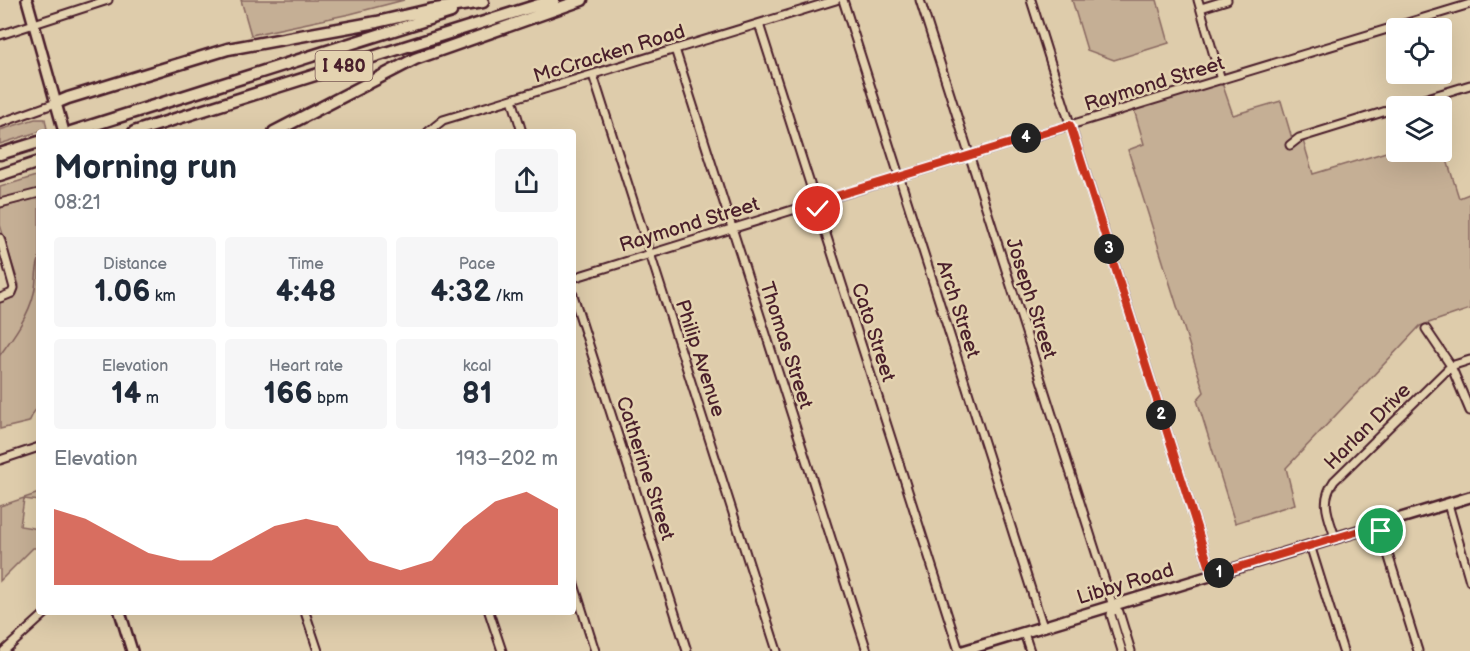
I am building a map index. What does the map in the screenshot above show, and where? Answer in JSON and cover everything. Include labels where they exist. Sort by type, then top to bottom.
[{"type":"highway","name":"I 480","points":[[144,129],[554,0]]},
{"type":"highway","points":[[280,129],[415,59],[582,0]]},
{"type":"highway","name":"I 480","points":[[80,129],[487,1]]},
{"type":"highway","points":[[56,103],[217,52],[369,24],[429,10],[487,1]]},
{"type":"highway","points":[[0,154],[36,143]]},
{"type":"highway","points":[[0,175],[36,163]]},
{"type":"main road","points":[[27,0],[63,129]]},
{"type":"main road","name":"Libby Road","points":[[961,651],[1470,497]]},
{"type":"main road","points":[[121,615],[132,651]]},
{"type":"street","points":[[0,35],[108,0]]},
{"type":"street","name":"McCracken Road","points":[[432,129],[443,120],[836,0]]},
{"type":"street","name":"Arch Street","points":[[843,0],[1043,627]]},
{"type":"street","name":"Joseph Street","points":[[920,0],[1113,606]]},
{"type":"street","points":[[1030,0],[1212,575]]},
{"type":"street","points":[[1198,0],[1221,80]]},
{"type":"street","points":[[1201,8],[1227,0]]},
{"type":"street","name":"Raymond Street","points":[[576,277],[1470,4]]},
{"type":"street","name":"Cato Street","points":[[759,24],[961,651]]},
{"type":"street","name":"Thomas Street","points":[[675,49],[867,651]]},
{"type":"street","name":"Philip Avenue","points":[[593,75],[777,651]]},
{"type":"street","points":[[1436,96],[1470,86]]},
{"type":"street","points":[[512,99],[521,129]]},
{"type":"street","points":[[0,123],[56,103]]},
{"type":"street","points":[[1290,145],[1299,138],[1386,111]]},
{"type":"street","points":[[0,203],[36,194]]},
{"type":"street","points":[[0,238],[14,290],[0,298]]},
{"type":"street","name":"Catherine Street","points":[[576,303],[687,651]]},
{"type":"street","points":[[1426,329],[1451,366],[1470,411]]},
{"type":"street","name":"Harlan Drive","points":[[1335,537],[1326,503],[1327,492],[1334,481],[1451,366],[1470,360]]},
{"type":"street","points":[[0,460],[36,448]]},
{"type":"street","points":[[1448,504],[1470,581]]},
{"type":"street","points":[[1379,525],[1418,651]]},
{"type":"street","points":[[1310,545],[1343,651]]},
{"type":"street","points":[[576,591],[595,651]]},
{"type":"street","points":[[1113,606],[1111,615],[1122,651]]},
{"type":"street","points":[[1113,606],[1119,613],[1131,651]]},
{"type":"street","points":[[4,651],[44,615]]},
{"type":"street","points":[[306,615],[318,651]]},
{"type":"street","points":[[490,615],[502,651]]},
{"type":"street","points":[[1024,633],[1030,651]]},
{"type":"shaded area","points":[[241,0],[404,0],[251,35]]},
{"type":"shaded area","points":[[1072,0],[1157,0],[1169,43],[1114,60],[1087,50]]},
{"type":"shaded area","points":[[1221,80],[1233,115],[1281,101],[1293,142],[1302,137],[1313,174],[1386,152],[1386,162],[1448,162],[1459,198],[1469,194],[1470,309],[1420,326],[1286,468],[1295,504],[1235,523],[1197,400],[1204,392],[1128,150],[1144,144],[1133,106]]},
{"type":"shaded area","points":[[35,119],[45,119],[47,129],[36,129],[36,133],[0,144],[0,130]]},
{"type":"shaded area","points":[[36,176],[36,190],[0,201],[0,187]]},
{"type":"shaded area","points":[[36,198],[36,410],[29,422],[0,429],[0,302],[15,297],[19,285],[0,225],[0,208]]},
{"type":"shaded area","points":[[36,494],[36,501],[24,499],[20,526],[36,529],[36,548],[33,548],[0,581],[0,506]]},
{"type":"waterway","points":[[0,355],[16,333],[29,309],[36,278]]},
{"type":"route","points":[[818,209],[816,202],[1070,125],[1212,575],[1379,525],[1381,531]]}]
